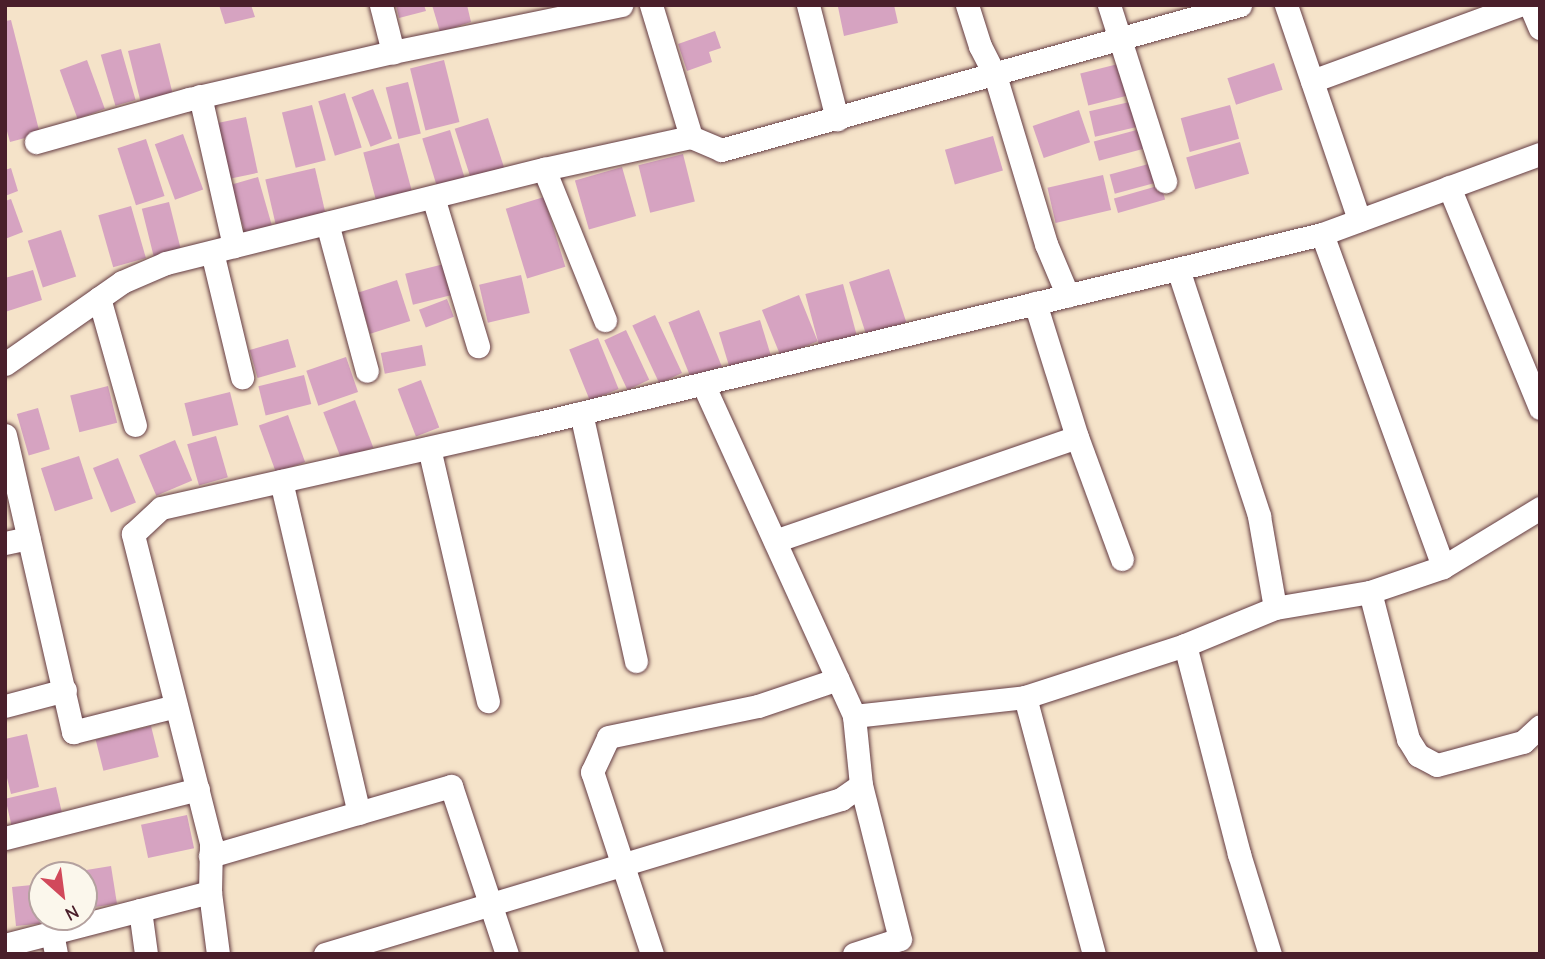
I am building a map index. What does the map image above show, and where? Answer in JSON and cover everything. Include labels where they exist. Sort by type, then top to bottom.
[{"type":"street","points":[[381,5],[393,52]]},
{"type":"street","points":[[36,142],[200,96],[393,52],[621,5]]},
{"type":"street","points":[[651,5],[691,137]]},
{"type":"street","points":[[808,5],[837,120]]},
{"type":"street","points":[[967,5],[980,47],[995,75],[1046,244],[1068,296]]},
{"type":"street","points":[[1109,5],[1166,181]]},
{"type":"street","points":[[5,364],[122,282],[166,263],[544,169],[691,137],[722,150],[837,120],[1240,5]]},
{"type":"street","points":[[1286,5],[1359,220]]},
{"type":"street","points":[[1312,80],[1520,5]]},
{"type":"street","points":[[1530,5],[1540,28]]},
{"type":"street","points":[[200,96],[242,377]]},
{"type":"street","points":[[218,954],[210,892],[211,843],[133,534],[161,508],[581,413],[1322,234],[1540,154]]},
{"type":"street","points":[[544,169],[605,320]]},
{"type":"street","points":[[1449,187],[1540,408]]},
{"type":"street","points":[[433,197],[478,346]]},
{"type":"street","points":[[327,223],[367,370]]},
{"type":"street","points":[[1322,234],[1443,567]]},
{"type":"street","points":[[1178,269],[1259,516],[1275,608]]},
{"type":"street","points":[[99,298],[135,425]]},
{"type":"street","points":[[1035,303],[1077,437],[1122,559]]},
{"type":"street","points":[[703,384],[854,716],[861,785],[902,946],[854,954]]},
{"type":"street","points":[[581,413],[636,661]]},
{"type":"street","points":[[5,435],[73,732],[176,706]]},
{"type":"street","points":[[775,541],[1077,437]]},
{"type":"street","points":[[429,448],[488,701]]},
{"type":"street","points":[[281,481],[359,813]]},
{"type":"street","points":[[854,716],[1024,697],[1185,645],[1275,608],[1370,592],[1443,567],[1540,508]]},
{"type":"street","points":[[5,543],[29,538]]},
{"type":"street","points":[[1370,592],[1408,739],[1418,755],[1437,765],[1523,742],[1540,726]]},
{"type":"street","points":[[1185,645],[1239,854],[1270,954]]},
{"type":"street","points":[[652,954],[592,772],[608,737],[758,706],[838,680]]},
{"type":"street","points":[[5,706],[65,690]]},
{"type":"street","points":[[1024,697],[1094,954]]},
{"type":"street","points":[[325,954],[841,799],[861,785]]},
{"type":"street","points":[[210,856],[451,786],[507,954]]},
{"type":"street","points":[[5,838],[198,789]]},
{"type":"street","points":[[5,945],[54,943],[140,910],[210,892]]},
{"type":"street","points":[[140,910],[146,954]]},
{"type":"building","points":[[219,5],[251,5],[255,17],[225,24]]},
{"type":"building","points":[[396,5],[424,5],[426,11],[399,18]]},
{"type":"building","points":[[432,5],[467,5],[471,22],[440,32]]},
{"type":"building","points":[[894,5],[898,23],[844,36],[838,7]]},
{"type":"building","points":[[11,20],[40,134],[10,142],[5,124],[5,21]]},
{"type":"building","points":[[715,31],[721,48],[709,52],[712,62],[687,71],[678,44]]},
{"type":"building","points":[[160,43],[173,96],[141,104],[128,51]]},
{"type":"building","points":[[121,49],[136,100],[115,106],[101,55]]},
{"type":"building","points":[[87,60],[105,109],[78,119],[60,70]]},
{"type":"building","points":[[444,60],[459,122],[426,131],[410,68]]},
{"type":"building","points":[[1122,63],[1130,95],[1088,105],[1080,73]]},
{"type":"building","points":[[1274,63],[1283,90],[1236,105],[1227,78]]},
{"type":"building","points":[[408,82],[421,133],[399,139],[386,88]]},
{"type":"building","points":[[373,89],[392,138],[371,147],[352,97]]},
{"type":"building","points":[[345,93],[362,148],[335,156],[318,101]]},
{"type":"building","points":[[1134,101],[1140,126],[1095,137],[1089,111]]},
{"type":"building","points":[[312,105],[326,160],[296,168],[282,112]]},
{"type":"building","points":[[1230,105],[1239,139],[1190,152],[1181,118]]},
{"type":"building","points":[[1079,110],[1090,142],[1044,158],[1033,126]]},
{"type":"building","points":[[246,117],[258,173],[229,179],[217,123]]},
{"type":"building","points":[[488,118],[505,171],[472,182],[455,129]]},
{"type":"building","points":[[1144,128],[1149,147],[1099,161],[1094,141]]},
{"type":"building","points":[[450,130],[465,180],[437,188],[422,138]]},
{"type":"building","points":[[183,134],[203,189],[175,200],[155,144]]},
{"type":"building","points":[[993,136],[1003,171],[955,184],[945,150]]},
{"type":"building","points":[[146,139],[165,196],[136,205],[117,148]]},
{"type":"building","points":[[1240,142],[1249,174],[1195,189],[1186,157]]},
{"type":"building","points":[[399,143],[413,196],[377,206],[363,153]]},
{"type":"building","points":[[683,154],[695,202],[650,213],[638,165]]},
{"type":"building","points":[[1156,162],[1161,181],[1115,194],[1110,174]]},
{"type":"building","points":[[622,167],[636,216],[589,230],[575,181]]},
{"type":"building","points":[[11,168],[18,191],[5,196],[5,170]]},
{"type":"building","points":[[315,168],[326,215],[276,226],[265,179]]},
{"type":"building","points":[[1103,175],[1111,210],[1056,223],[1047,188]]},
{"type":"building","points":[[258,177],[272,226],[245,234],[231,185]]},
{"type":"building","points":[[1161,185],[1165,199],[1118,213],[1114,199]]},
{"type":"building","points":[[544,197],[565,267],[527,279],[506,209]]},
{"type":"building","points":[[11,199],[23,232],[5,239],[5,201]]},
{"type":"building","points":[[169,202],[181,250],[154,256],[142,209]]},
{"type":"building","points":[[131,206],[146,258],[113,267],[98,215]]},
{"type":"building","points":[[61,230],[76,277],[43,287],[28,241]]},
{"type":"building","points":[[444,264],[452,295],[413,305],[405,274]]},
{"type":"building","points":[[889,269],[906,322],[866,335],[849,282]]},
{"type":"building","points":[[33,270],[42,300],[5,312],[5,278]]},
{"type":"building","points":[[521,275],[530,313],[488,323],[479,285]]},
{"type":"building","points":[[397,280],[410,321],[370,334],[357,293]]},
{"type":"building","points":[[843,284],[857,335],[819,345],[805,294]]},
{"type":"building","points":[[799,295],[818,341],[781,356],[762,310]]},
{"type":"building","points":[[447,299],[454,317],[426,327],[419,310]]},
{"type":"building","points":[[699,310],[722,367],[691,379],[668,322]]},
{"type":"building","points":[[655,315],[682,373],[659,384],[632,326]]},
{"type":"building","points":[[760,320],[771,356],[730,369],[719,333]]},
{"type":"building","points":[[626,330],[649,380],[627,390],[604,340]]},
{"type":"building","points":[[598,338],[619,389],[590,401],[569,350]]},
{"type":"building","points":[[288,339],[296,367],[258,378],[250,350]]},
{"type":"building","points":[[422,345],[426,366],[385,374],[381,353]]},
{"type":"building","points":[[346,357],[358,392],[318,406],[306,371]]},
{"type":"building","points":[[304,375],[311,404],[266,415],[258,386]]},
{"type":"building","points":[[421,380],[439,428],[416,437],[398,389]]},
{"type":"building","points":[[108,386],[117,423],[79,432],[70,395]]},
{"type":"building","points":[[230,392],[238,425],[193,436],[184,403]]},
{"type":"building","points":[[355,400],[373,448],[342,460],[323,412]]},
{"type":"building","points":[[38,408],[50,449],[29,455],[17,414]]},
{"type":"building","points":[[288,415],[305,462],[276,473],[259,426]]},
{"type":"building","points":[[216,436],[228,477],[199,486],[187,444]]},
{"type":"building","points":[[175,440],[192,481],[156,496],[139,455]]},
{"type":"building","points":[[79,456],[93,499],[55,511],[41,468]]},
{"type":"building","points":[[118,458],[136,503],[111,513],[93,468]]},
{"type":"building","points":[[151,726],[159,757],[103,771],[96,740]]},
{"type":"building","points":[[27,734],[39,787],[11,794],[5,770],[5,739]]},
{"type":"building","points":[[56,787],[62,814],[12,826],[5,799]]},
{"type":"building","points":[[187,815],[194,848],[148,858],[141,825]]},
{"type":"building","points":[[111,866],[117,904],[98,907],[98,868]]},
{"type":"building","points":[[28,885],[28,925],[16,926],[12,887]]}]
